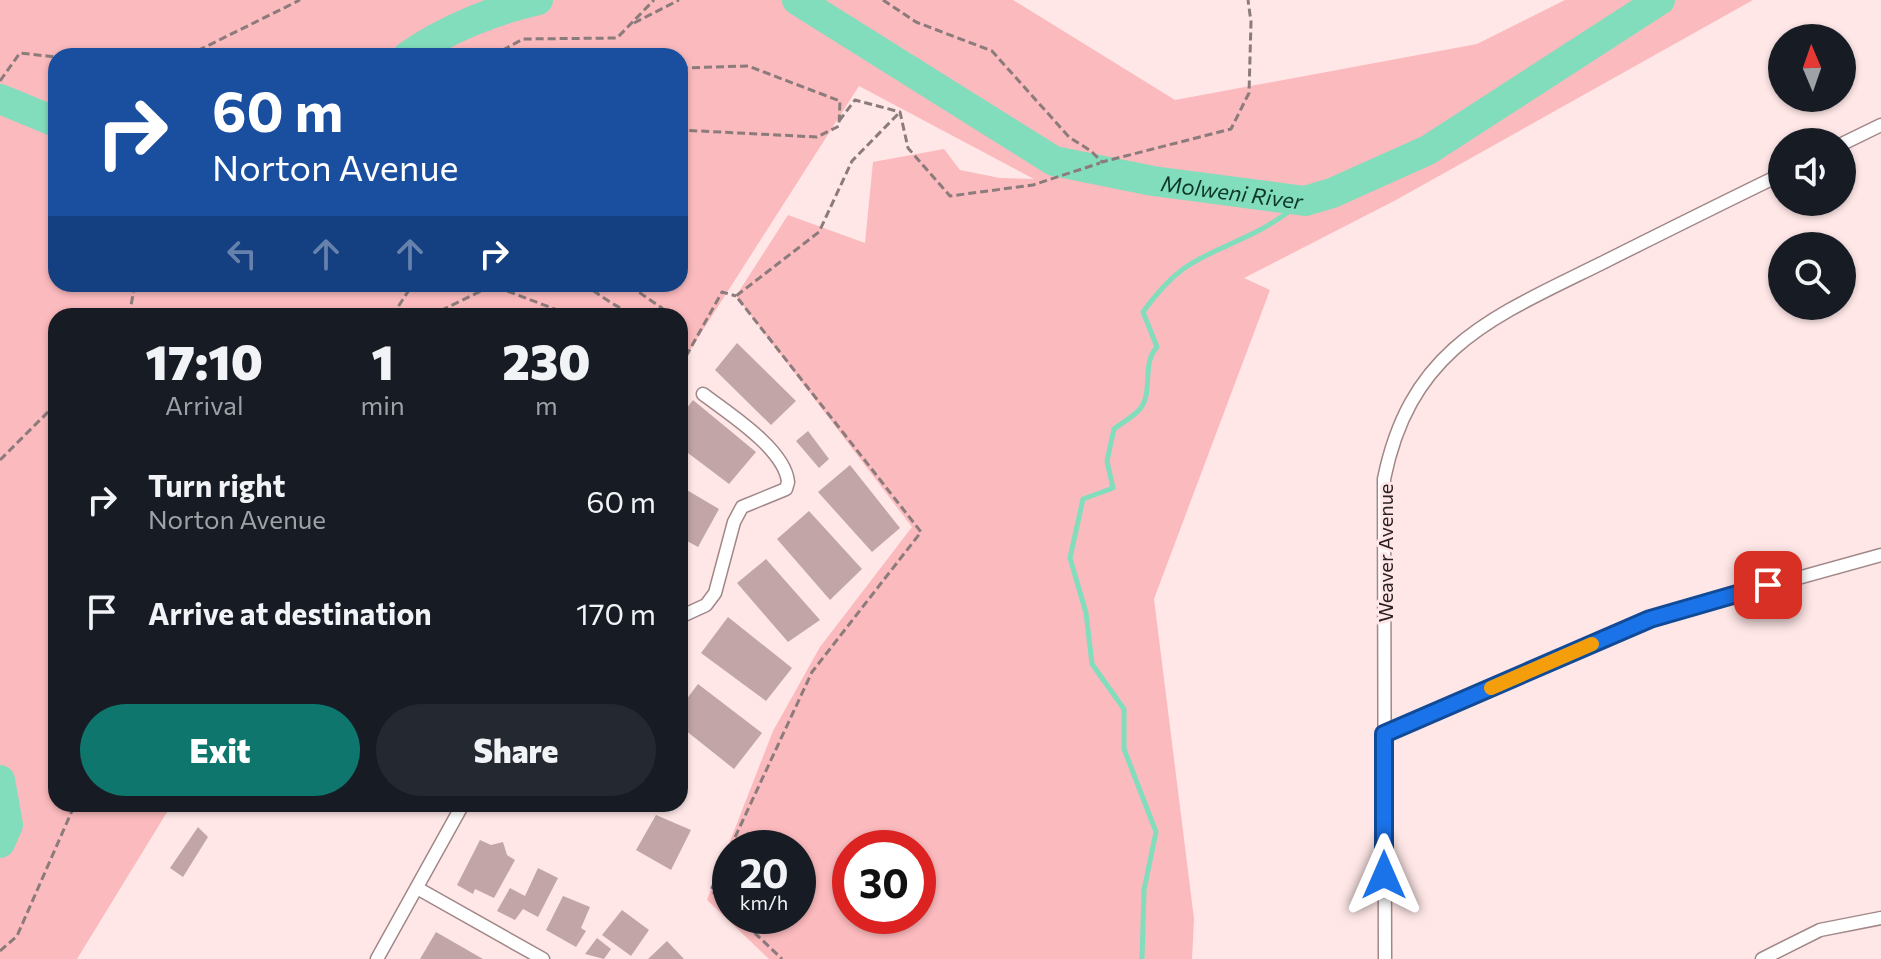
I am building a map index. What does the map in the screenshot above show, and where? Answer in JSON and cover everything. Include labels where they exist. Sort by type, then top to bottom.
[{"type":"street","points":[[1856,137],[1881,125]]},
{"type":"street","name":"Weaver Avenue","points":[[1385,959],[1384,479],[1395,439],[1417,390],[1454,347],[1489,319],[1768,181]]},
{"type":"street","points":[[688,613],[706,605],[715,593],[734,522],[742,507],[786,489],[788,482],[780,460],[755,435],[703,394]]},
{"type":"street","points":[[1384,734],[1650,619],[1881,555]]},
{"type":"street","points":[[377,959],[459,812]]},
{"type":"street","points":[[417,888],[543,959]]},
{"type":"street","points":[[1762,959],[1820,930],[1881,918]]},
{"type":"path","points":[[203,48],[300,0]]},
{"type":"path","points":[[507,48],[523,39],[617,38],[654,0]]},
{"type":"path","points":[[630,25],[679,0]]},
{"type":"path","points":[[883,0],[916,22],[992,51],[1069,137],[1102,162]]},
{"type":"path","points":[[900,112],[908,148],[950,196],[1033,185],[1102,162],[1231,129],[1249,93],[1251,22],[1248,0]]},
{"type":"path","points":[[0,81],[20,53],[48,56]]},
{"type":"path","points":[[688,68],[748,66],[840,101],[839,126],[817,137],[688,130]]},
{"type":"path","points":[[839,121],[855,100],[900,112]]},
{"type":"path","points":[[736,296],[819,232],[852,161],[900,112]]},
{"type":"path","points":[[446,308],[479,292]]},
{"type":"path","points":[[510,292],[552,308]]},
{"type":"path","points":[[596,292],[622,308]]},
{"type":"path","points":[[639,292],[662,308]]},
{"type":"path","points":[[688,353],[722,292],[736,296],[921,532],[812,672],[738,830]]},
{"type":"path","points":[[0,460],[48,412]]},
{"type":"path","points":[[0,951],[17,936],[71,812]]},
{"type":"path","points":[[756,934],[782,959]]},
{"type":"shaded area","points":[[0,0],[1013,0],[1175,100],[1477,44],[1565,0],[1753,0],[1396,200],[1244,278],[1270,290],[1154,599],[1194,919],[1192,959],[769,959],[743,934],[816,934],[816,830],[734,830],[773,731],[820,647],[912,527],[736,296],[788,215],[865,243],[873,162],[944,149],[960,170],[1000,178],[1034,179],[859,86],[688,353],[688,308],[48,308],[48,812],[167,812],[77,959],[0,959]]},
{"type":"shaded area","points":[[712,887],[712,905],[707,900]]},
{"type":"building","points":[[737,343],[796,401],[771,425],[715,370]]},
{"type":"building","points":[[693,400],[756,452],[729,484],[688,453],[688,407]]},
{"type":"building","points":[[808,431],[829,459],[819,468],[796,441]]},
{"type":"building","points":[[850,465],[900,528],[872,552],[818,492]]},
{"type":"building","points":[[688,491],[719,509],[698,547],[688,541]]},
{"type":"building","points":[[809,511],[862,569],[830,600],[777,539]]},
{"type":"building","points":[[766,559],[820,620],[788,642],[737,583]]},
{"type":"building","points":[[728,617],[792,668],[766,701],[701,653]]},
{"type":"building","points":[[698,684],[762,733],[734,769],[688,732],[688,697]]},
{"type":"building","points":[[656,815],[691,830],[671,870],[636,850]]},
{"type":"building","points":[[198,827],[208,837],[183,877],[170,868]]},
{"type":"building","points":[[480,840],[491,845],[503,842],[507,855],[515,860],[494,898],[475,889],[473,894],[457,885]]},
{"type":"building","points":[[538,868],[558,878],[538,917],[523,909],[515,920],[497,911],[510,888],[525,896]]},
{"type":"building","points":[[563,896],[590,907],[581,928],[586,931],[576,947],[546,930]]},
{"type":"building","points":[[622,910],[649,930],[631,956],[602,935]]},
{"type":"building","points":[[436,932],[483,959],[420,959]]},
{"type":"building","points":[[597,938],[611,949],[604,959],[585,954]]},
{"type":"building","points":[[667,941],[684,959],[648,959]]},
{"type":"waterway","name":"Molweni River","points":[[421,48],[470,22],[538,0]]},
{"type":"waterway","name":"Molweni River","points":[[797,0],[1054,161],[1153,181],[1305,201],[1332,193],[1428,150],[1660,0]]},
{"type":"waterway","name":"Molweni River","points":[[0,99],[48,119]]},
{"type":"waterway","points":[[1142,959],[1144,890],[1156,832],[1124,749],[1124,709],[1092,664],[1086,613],[1070,558],[1083,499],[1113,488],[1107,461],[1114,429],[1137,412],[1144,402],[1150,361],[1157,347],[1143,312],[1182,270],[1264,228],[1305,201]]},
{"type":"waterway","name":"Molweni River","points":[[0,780],[8,825],[0,843]]},
{"type":"slow traffic","points":[[1491,688],[1592,644]]},
{"type":"route","points":[[1384,875],[1384,734],[1650,619],[1768,585]]}]
